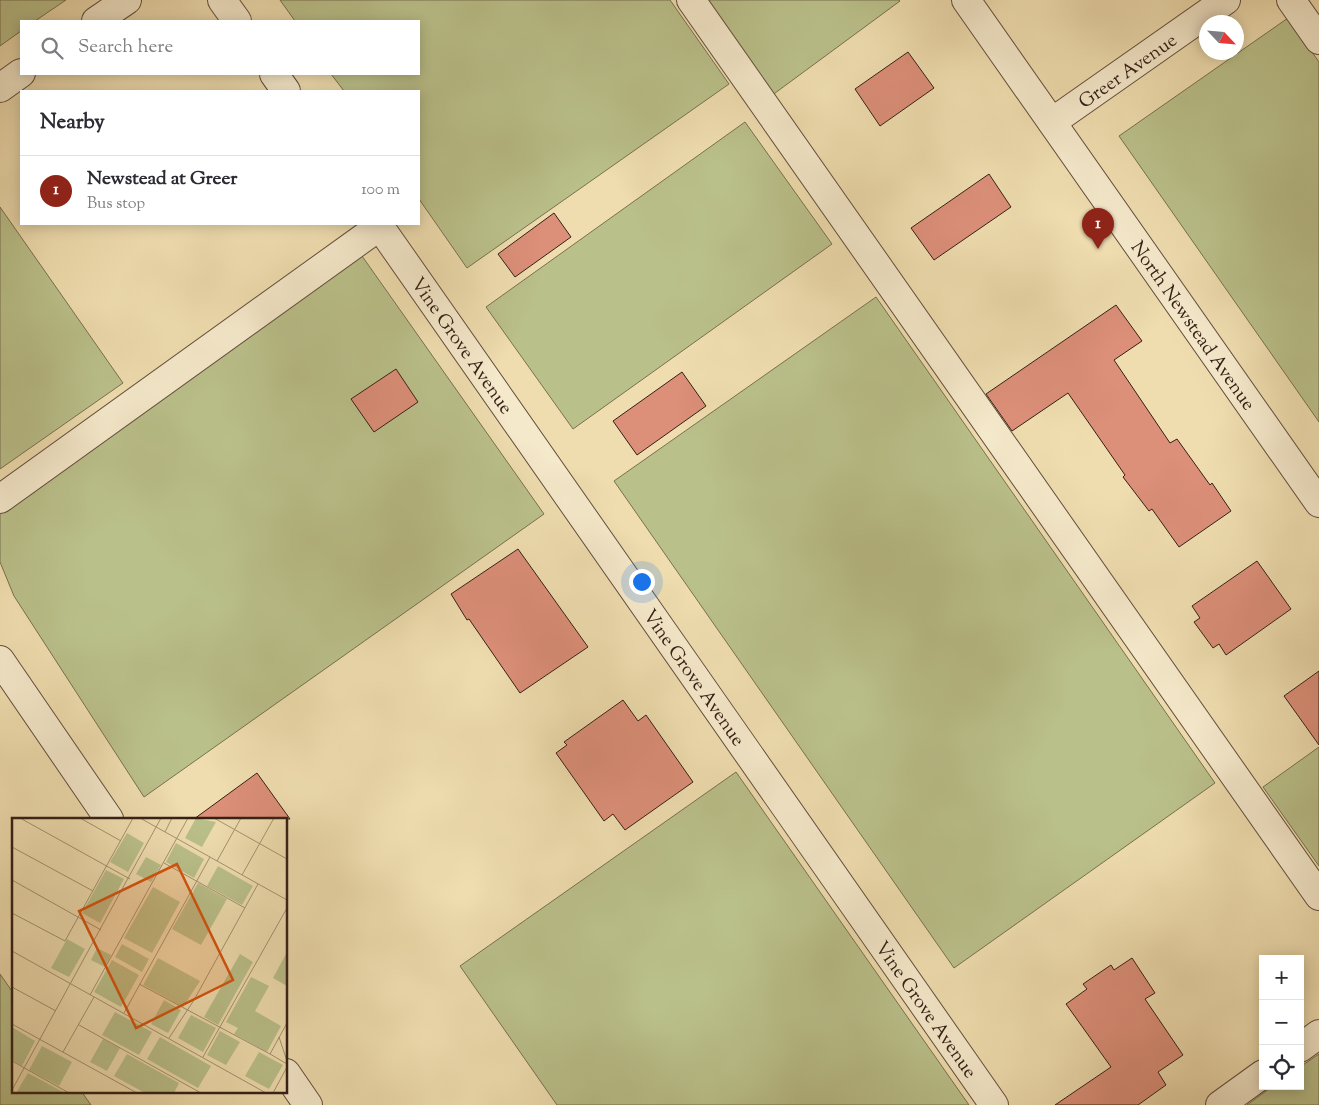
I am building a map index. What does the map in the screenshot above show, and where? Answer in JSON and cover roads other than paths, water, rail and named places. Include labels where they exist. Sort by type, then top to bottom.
[{"type":"street","points":[[97,20],[127,0]]},
{"type":"street","points":[[222,0],[236,20]]},
{"type":"street","points":[[691,0],[1319,896]]},
{"type":"street","name":"North Newstead Avenue","points":[[966,0],[1319,503]]},
{"type":"street","name":"Greer Avenue","points":[[1052,122],[1226,0]]},
{"type":"street","points":[[1291,0],[1319,40]]},
{"type":"street","points":[[0,88],[20,74]]},
{"type":"street","points":[[275,75],[285,90]]},
{"type":"street","points":[[0,499],[379,225]]},
{"type":"street","name":"Vine Grove Avenue","points":[[379,225],[994,1105]]},
{"type":"street","points":[[0,660],[108,818]]},
{"type":"street","points":[[1304,1045],[1319,1034]]},
{"type":"street","points":[[288,1076],[308,1105]]},
{"type":"street","points":[[1220,1105],[1259,1077]]},
{"type":"place","name":"Newstead at Greer","points":[[1098,249]]}]
